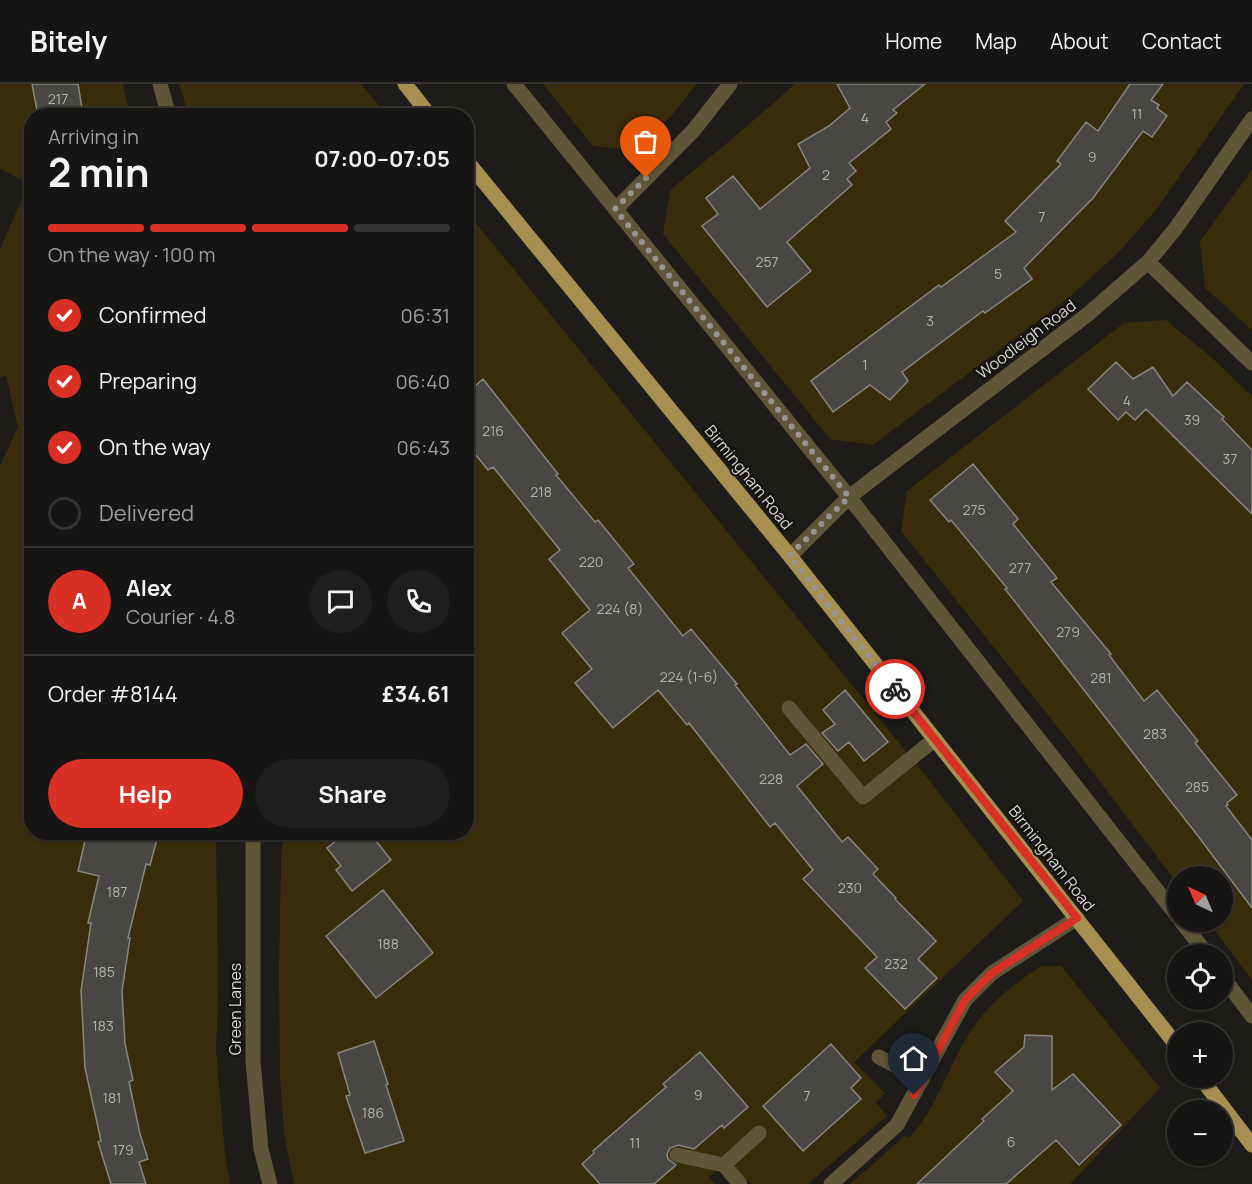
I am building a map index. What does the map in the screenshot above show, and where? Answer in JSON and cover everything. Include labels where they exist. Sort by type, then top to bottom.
[{"type":"main road","points":[[405,84],[424,108]]},
{"type":"main road","name":"Birmingham Road","points":[[474,170],[789,556],[1167,1033]]},
{"type":"main road","points":[[1208,1088],[1252,1145]]},
{"type":"street","points":[[160,84],[167,108]]},
{"type":"street","points":[[514,84],[849,497],[1167,902]]},
{"type":"street","points":[[615,209],[693,131],[730,84]]},
{"type":"street","name":"Woodleigh Road","points":[[789,556],[849,497],[1087,315],[1148,262],[1176,228],[1252,119]]},
{"type":"street","points":[[1148,262],[1252,363]]},
{"type":"street","points":[[789,708],[863,796],[935,740]]},
{"type":"street","name":"Green Lanes","points":[[253,840],[253,1061],[261,1149],[270,1184]]},
{"type":"street","points":[[831,1184],[897,1125],[965,1000],[992,973],[1077,918]]},
{"type":"street","points":[[1189,932],[1198,944]]},
{"type":"street","points":[[1233,991],[1252,1016]]},
{"type":"street","points":[[879,1057],[922,1080]]},
{"type":"street","points":[[724,1165],[759,1133]]},
{"type":"street","points":[[677,1155],[724,1165],[740,1184]]},
{"type":"shaded area","points":[[0,84],[123,84],[128,108],[24,108],[24,181],[0,169]]},
{"type":"shaded area","points":[[179,84],[361,84],[381,108],[187,108]]},
{"type":"shaded area","points":[[543,84],[696,84],[673,114],[639,151],[593,146]]},
{"type":"shaded area","points":[[795,84],[1244,84],[1156,210],[1117,254],[1066,300],[873,445],[830,439],[663,234],[670,190]]},
{"type":"shaded area","points":[[1252,170],[1252,330],[1205,288],[1200,241]]},
{"type":"shaded area","points":[[24,194],[24,840],[216,840],[218,999],[216,1049],[225,1154],[230,1184],[0,1184],[0,466],[18,427],[6,376],[0,377],[0,249]]},
{"type":"shaded area","points":[[474,221],[922,771],[1023,901],[854,1062],[885,1093],[876,1103],[887,1116],[808,1184],[753,1184],[722,1166],[709,1177],[715,1184],[294,1184],[284,1133],[280,1075],[283,840],[474,840]]},
{"type":"shaded area","points":[[1166,320],[1212,358],[1252,396],[1252,980],[1233,955],[1233,944],[1225,944],[1216,932],[1233,932],[1233,866],[1167,866],[1167,870],[1075,749],[901,531],[907,491],[1124,323]]},
{"type":"shaded area","points":[[1042,966],[1061,966],[1160,1088],[1070,1184],[850,1184],[906,1135],[909,1138],[931,1108],[964,1042],[985,1012],[997,999]]},
{"type":"building","points":[[32,84],[78,84],[82,108],[36,108]]},
{"type":"building","points":[[837,84],[925,84],[893,110],[897,113],[886,122],[891,129],[849,163],[856,171],[847,179],[852,185],[787,242],[811,271],[767,307],[702,226],[718,214],[706,198],[733,176],[760,209],[810,168],[798,144],[829,126],[850,108]]},
{"type":"building","points":[[1130,84],[1163,84],[1151,100],[1159,105],[1157,108],[1167,116],[1152,137],[1143,131],[1093,198],[1024,268],[1032,279],[985,313],[983,311],[902,372],[908,381],[890,400],[870,385],[833,412],[811,381],[939,285],[941,287],[1016,232],[1005,221],[1061,164],[1057,161],[1086,122],[1098,131]]},
{"type":"building","points":[[1116,362],[1133,379],[1153,367],[1173,396],[1187,382],[1224,417],[1222,419],[1252,450],[1252,514],[1146,409],[1135,420],[1126,412],[1118,420],[1088,389]]},
{"type":"building","points":[[483,379],[558,474],[556,475],[595,522],[598,520],[634,564],[628,568],[683,636],[691,629],[737,684],[735,685],[790,755],[806,744],[823,764],[797,786],[842,842],[848,837],[878,869],[873,874],[936,941],[918,959],[937,978],[905,1009],[865,968],[877,957],[803,879],[813,870],[775,823],[770,827],[689,723],[687,725],[658,690],[613,728],[575,683],[592,669],[562,633],[590,610],[549,559],[560,550],[493,467],[488,470],[474,453],[474,387]]},
{"type":"building","points":[[973,464],[1018,519],[1013,524],[1057,578],[1051,582],[1111,654],[1109,655],[1144,701],[1157,690],[1198,741],[1195,743],[1237,795],[1226,806],[1252,840],[1252,908],[1233,883],[1233,866],[1220,866],[1005,589],[1007,588],[951,520],[949,522],[930,500]]},
{"type":"building","points":[[845,690],[888,742],[864,761],[849,742],[838,751],[822,733],[835,724],[823,710]]},
{"type":"building","points":[[85,840],[157,840],[150,865],[146,864],[128,938],[130,938],[122,991],[125,1044],[133,1080],[129,1082],[148,1159],[139,1162],[146,1184],[111,1184],[98,1142],[101,1141],[85,1068],[81,991],[91,923],[88,923],[99,876],[78,871]]},
{"type":"building","points":[[338,840],[375,840],[391,860],[352,891],[336,870],[341,866],[327,848]]},
{"type":"building","points":[[383,890],[433,953],[376,998],[326,936]]},
{"type":"building","points":[[1025,1035],[1052,1036],[1052,1090],[1073,1074],[1121,1125],[1079,1165],[1056,1140],[1006,1184],[917,1184],[1013,1091],[995,1072],[1024,1047]]},
{"type":"building","points":[[374,1041],[404,1141],[365,1153],[346,1096],[350,1095],[338,1053]]},
{"type":"building","points":[[831,1044],[861,1078],[851,1088],[861,1099],[803,1151],[763,1106]]},
{"type":"building","points":[[700,1052],[748,1107],[724,1128],[722,1125],[694,1149],[678,1145],[670,1148],[667,1154],[668,1159],[676,1165],[654,1184],[600,1184],[582,1164],[594,1153],[593,1151],[666,1087],[663,1084]]},
{"type":"way so far","points":[[646,178],[615,209],[849,497],[789,556],[895,689]]},
{"type":"route","points":[[895,689],[1077,918],[992,973],[965,1000],[914,1095]]}]
